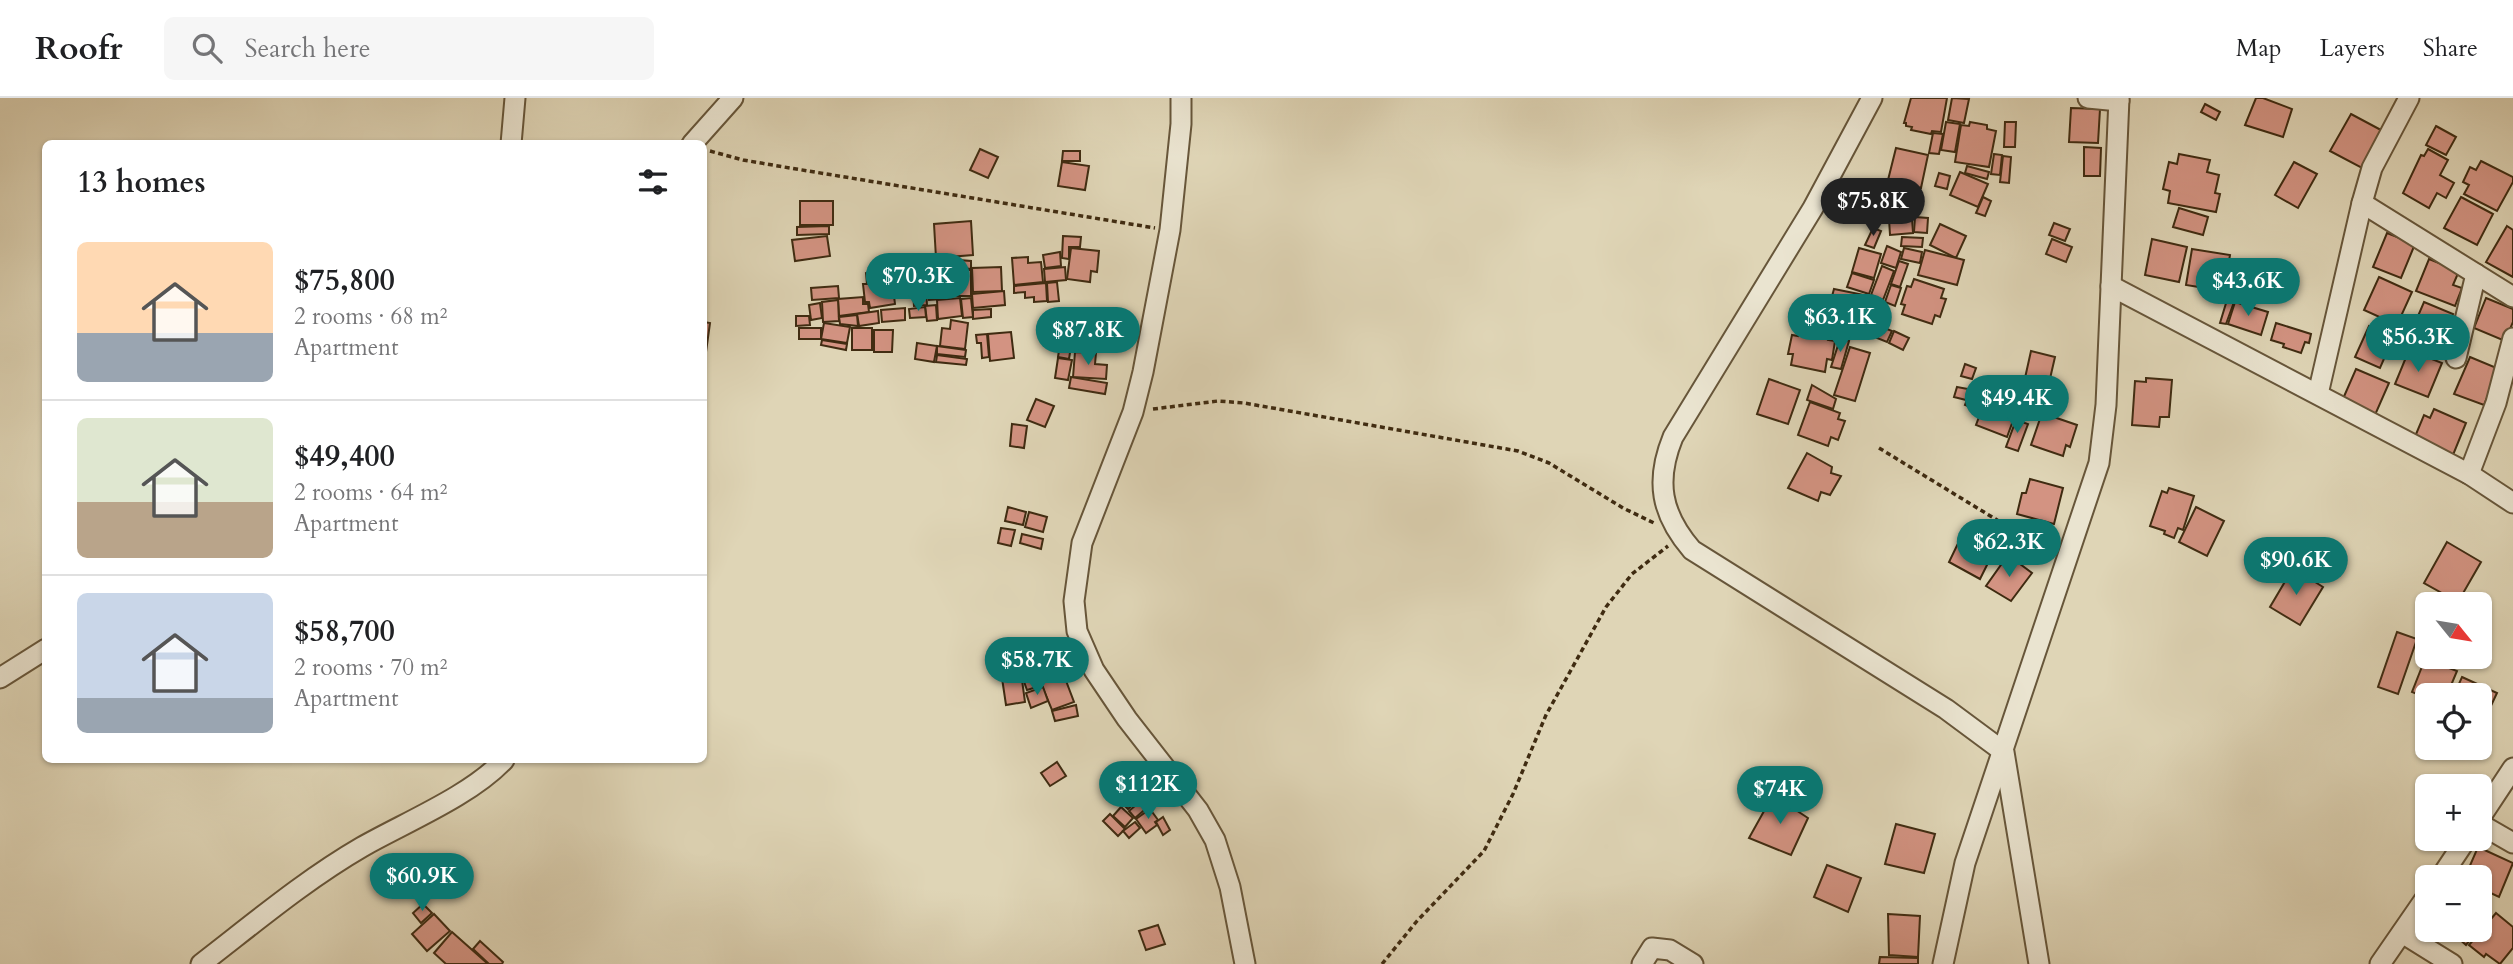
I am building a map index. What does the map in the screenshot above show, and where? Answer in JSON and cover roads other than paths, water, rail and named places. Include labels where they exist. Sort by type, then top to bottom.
[{"type":"street","points":[[511,140],[515,98]]},
{"type":"street","points":[[696,140],[733,98]]},
{"type":"street","points":[[1181,98],[1181,124],[1170,230],[1133,412],[1082,542],[1074,601],[1077,631],[1094,670],[1127,719],[1198,810],[1215,840],[1230,887],[1245,964]]},
{"type":"street","points":[[1872,98],[1814,208],[1672,438],[1663,461],[1662,480],[1666,504],[1681,537],[1692,550],[1945,709],[2004,752],[2039,964]]},
{"type":"street","points":[[1943,964],[1965,863],[2099,463],[2106,405],[2119,100],[2088,98]]},
{"type":"street","points":[[2318,394],[2372,168],[2409,98]]},
{"type":"street","points":[[2362,203],[2513,297]]},
{"type":"street","points":[[2456,358],[2476,274]]},
{"type":"street","points":[[2111,286],[2469,474],[2513,503]]},
{"type":"street","points":[[2469,474],[2496,402],[2513,338]]},
{"type":"street","points":[[0,678],[42,652]]},
{"type":"street","points":[[201,964],[318,875],[363,847],[423,816],[494,771],[501,763]]},
{"type":"street","points":[[2492,800],[2513,768]]},
{"type":"street","points":[[2492,831],[2513,844]]},
{"type":"street","points":[[2380,964],[2415,914]]},
{"type":"street","points":[[2402,933],[2452,964]]},
{"type":"street","points":[[1642,964],[1653,948],[1670,950],[1692,964]]}]
